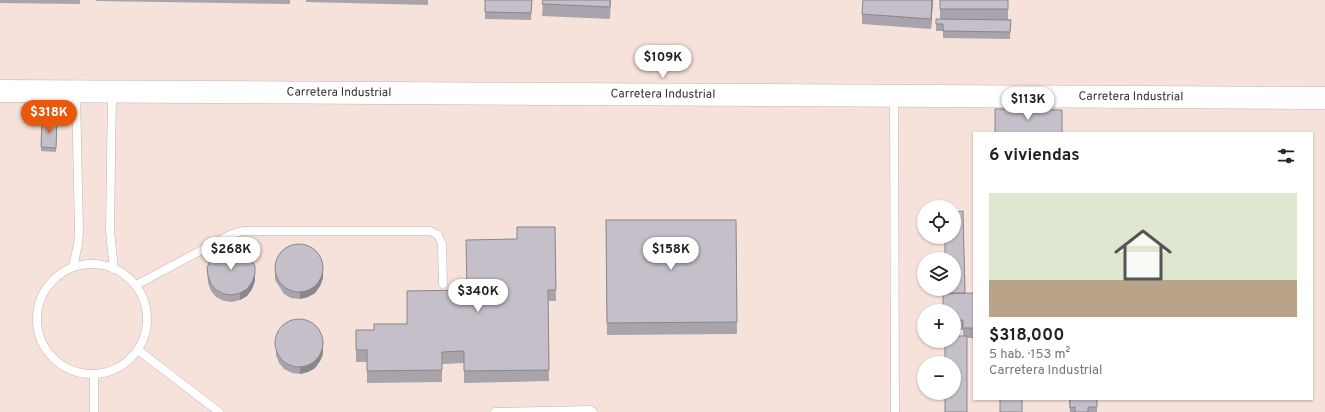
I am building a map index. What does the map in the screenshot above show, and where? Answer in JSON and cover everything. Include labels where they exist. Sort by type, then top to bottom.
[{"type":"main road","name":"Carretera Industrial","points":[[0,92],[1325,98]]},
{"type":"lane","points":[[73,267],[79,232],[76,93]]},
{"type":"lane","points":[[112,93],[110,231],[114,269]]},
{"type":"lane","points":[[894,97],[895,412]]},
{"type":"lane","points":[[136,285],[232,234],[243,231],[430,231],[438,235],[442,244],[443,284]]},
{"type":"lane","points":[[90,264],[107,266],[114,269],[123,274],[136,285],[144,301],[147,318],[145,335],[138,350],[126,363],[116,369],[94,375],[77,373],[61,366],[49,354],[40,339],[37,321],[39,304],[46,288],[58,276],[73,267],[90,264]]},
{"type":"lane","points":[[138,350],[219,412]]},
{"type":"lane","points":[[94,375],[94,412]]},
{"type":"lane","points":[[495,412],[591,410],[594,412]]},
{"type":"shaded area","points":[[0,0],[1325,0],[1325,412],[0,412]]},
{"type":"building","points":[[485,0],[532,0],[531,13],[485,12]]},
{"type":"building","points":[[543,0],[610,0],[610,7],[542,4]]},
{"type":"building","points":[[863,0],[932,0],[931,19],[862,14]]},
{"type":"building","points":[[940,0],[1008,0],[1008,9],[940,9]]},
{"type":"building","points":[[936,19],[1011,20],[1010,32],[943,31],[943,24],[936,24]]},
{"type":"building","points":[[995,109],[1062,110],[1062,132],[995,132]]},
{"type":"building","points":[[42,120],[57,121],[56,148],[41,147]]},
{"type":"building","points":[[961,211],[963,211],[965,293],[961,293],[961,252],[945,252],[945,244],[961,244]]},
{"type":"building","points":[[606,220],[736,220],[737,322],[607,323]]},
{"type":"building","points":[[517,227],[555,227],[556,290],[548,290],[549,370],[464,371],[464,351],[442,352],[442,370],[367,371],[367,350],[356,350],[356,330],[374,330],[374,324],[407,324],[407,291],[467,290],[466,240],[517,239]]},
{"type":"building","points":[[299,244],[308,246],[316,251],[321,259],[323,268],[321,277],[316,285],[308,290],[299,292],[290,290],[282,285],[277,277],[275,268],[277,259],[282,251],[290,246]]},
{"type":"building","points":[[230,246],[246,252],[255,266],[255,274],[247,289],[232,295],[224,294],[216,290],[211,284],[207,267],[215,253]]},
{"type":"building","points":[[961,293],[973,293],[973,328],[963,328],[963,320],[961,320],[961,304],[943,304],[943,296],[961,296]]},
{"type":"building","points":[[299,319],[308,321],[316,326],[321,334],[323,343],[321,352],[316,360],[308,365],[299,367],[290,365],[282,360],[277,352],[275,343],[277,334],[282,326],[290,321]]},
{"type":"building","points":[[961,336],[967,336],[967,412],[945,412],[945,400],[961,400],[961,356],[945,356],[945,348],[961,348]]},
{"type":"building","points":[[1000,400],[1022,400],[1022,412],[1000,412]]},
{"type":"building","points":[[1070,400],[1097,400],[1097,407],[1088,407],[1088,412],[1075,412],[1075,407],[1070,408]]}]
